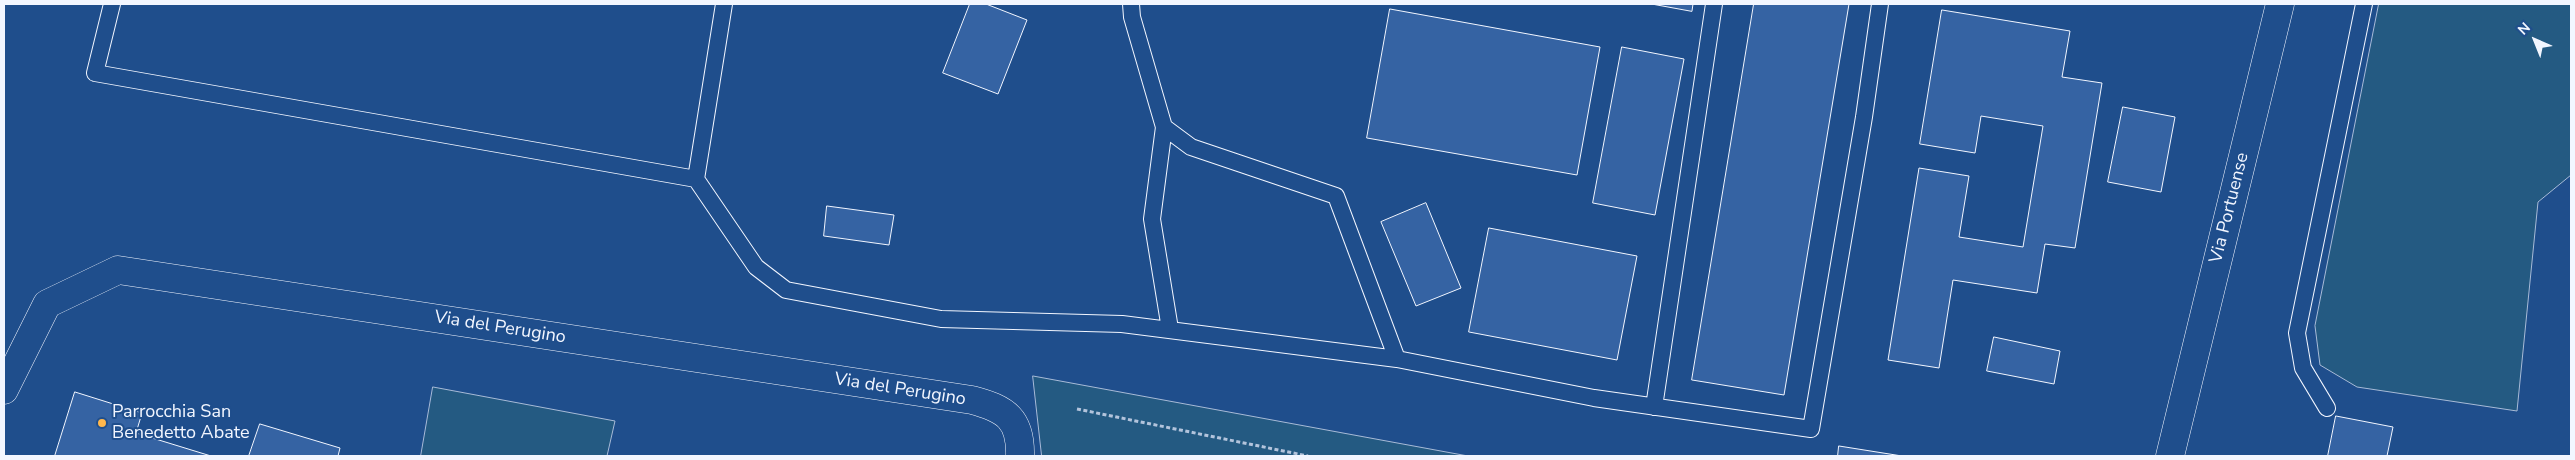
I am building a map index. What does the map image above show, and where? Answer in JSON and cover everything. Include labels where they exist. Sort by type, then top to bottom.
[{"type":"street","name":"Via Portuense","points":[[2170,456],[2280,4]]},
{"type":"street","name":"Via del Perugino","points":[[4,390],[46,304],[118,270],[972,400],[1000,410],[1012,419],[1018,432],[1020,456]]},
{"type":"street","name":"Via Portuense","points":[[2163,456],[2181,412]]},
{"type":"lane","points":[[112,4],[94,73],[696,179]]},
{"type":"lane","points":[[724,4],[696,179],[756,267],[786,290],[941,318],[1122,324],[1397,359],[1594,398],[1810,429],[1864,118],[1880,4]]},
{"type":"lane","points":[[1131,4],[1132,17],[1164,127],[1152,219],[1170,329]]},
{"type":"lane","points":[[1654,407],[1714,4]]},
{"type":"lane","points":[[2327,408],[2302,368],[2297,333],[2364,4]]},
{"type":"lane","points":[[1164,127],[1192,147],[1336,196],[1397,359]]},
{"type":"path","points":[[1077,409],[1308,456]]},
{"type":"shaded area","points":[[2379,4],[2571,4],[2571,175],[2538,202],[2517,411],[2357,387],[2320,365],[2315,326]]},
{"type":"shaded area","points":[[1033,376],[1468,456],[1042,456]]},
{"type":"shaded area","points":[[433,387],[615,421],[607,456],[421,456]]},
{"type":"building","points":[[970,4],[986,4],[1027,20],[998,94],[943,73]]},
{"type":"building","points":[[1652,4],[1693,4],[1692,11]]},
{"type":"building","points":[[1754,4],[1849,4],[1784,395],[1692,380]]},
{"type":"building","points":[[1390,9],[1600,47],[1577,175],[1367,138]]},
{"type":"building","points":[[1942,10],[2070,31],[2062,77],[2102,83],[2075,248],[2045,244],[2037,293],[1953,280],[1939,368],[1888,360],[1919,168],[1969,176],[1959,237],[2023,247],[2043,126],[1981,116],[1975,153],[1920,144]]},
{"type":"building","points":[[1622,47],[1684,59],[1655,215],[1593,203]]},
{"type":"building","points":[[2123,107],[2175,117],[2161,192],[2108,182]]},
{"type":"building","points":[[1426,203],[1461,288],[1416,306],[1381,222]]},
{"type":"building","points":[[827,206],[894,215],[889,245],[824,236]]},
{"type":"building","points":[[1489,228],[1637,256],[1617,360],[1469,332]]},
{"type":"building","points":[[1994,337],[2060,351],[2054,384],[1987,371]]},
{"type":"building","name":"Parrocchia San Benedetto Abate","points":[[75,392],[142,413],[136,433],[211,456],[55,456]]},
{"type":"building","points":[[2336,416],[2393,427],[2387,456],[2328,456]]},
{"type":"building","name":"Parrocchia San Benedetto Abate","points":[[260,424],[340,448],[338,456],[249,456]]},
{"type":"building","points":[[1839,446],[1902,456],[1838,456]]},
{"type":"place","name":"Parrocchia San Benedetto Abate","points":[[102,423]]}]
